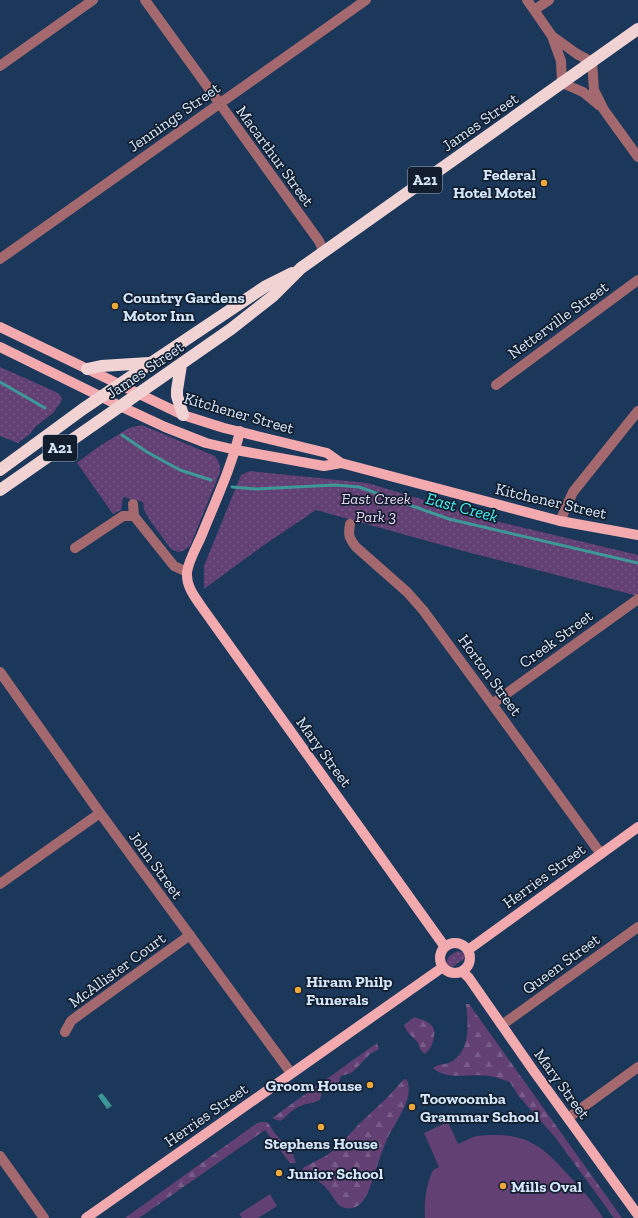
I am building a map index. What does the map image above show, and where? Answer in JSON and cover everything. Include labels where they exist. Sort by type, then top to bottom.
[{"type":"highway","name":"James Street","points":[[0,470],[44,437],[150,363],[266,286],[301,268],[638,29]]},
{"type":"highway","name":"James Street","points":[[0,490],[231,329],[273,296],[301,268]]},
{"type":"highway","points":[[87,369],[101,366],[150,363]]},
{"type":"highway","points":[[181,365],[177,396],[183,415]]},
{"type":"main road","name":"Kitchener Street","points":[[0,327],[118,385],[183,415],[204,422],[326,453],[341,463],[560,521],[638,535]]},
{"type":"main road","name":"Kitchener Street","points":[[0,347],[120,406],[194,438],[236,450],[324,466],[341,463]]},
{"type":"main road","points":[[187,572],[236,450],[240,431]]},
{"type":"main road","name":"Mary Street","points":[[187,572],[191,590],[201,606],[446,947]]},
{"type":"main road","name":"Herries Street","points":[[468,950],[638,827]]},
{"type":"main road","points":[[456,943],[462,945],[470,954],[470,962],[466,968],[458,974],[449,973],[441,963],[440,954],[446,947],[456,943]]},
{"type":"main road","name":"Herries Street","points":[[86,1218],[443,967]]},
{"type":"main road","name":"Mary Street","points":[[462,971],[469,978],[568,1118],[635,1204],[638,1215]]},
{"type":"street","points":[[0,66],[93,0]]},
{"type":"street","name":"Macarthur Street","points":[[145,0],[319,241],[324,252]]},
{"type":"street","name":"Jennings Street","points":[[0,259],[366,0]]},
{"type":"street","points":[[527,0],[552,36],[560,61],[562,83],[584,92],[604,110]]},
{"type":"street","points":[[534,10],[549,0]]},
{"type":"street","points":[[552,36],[577,54],[592,62],[594,90],[604,110],[638,157]]},
{"type":"street","name":"Netterville Street","points":[[496,385],[638,280]]},
{"type":"street","points":[[560,521],[573,492],[638,410]]},
{"type":"street","points":[[134,504],[134,516],[174,566],[187,572]]},
{"type":"street","points":[[74,548],[123,516],[134,516]]},
{"type":"street","name":"Horton Street","points":[[350,524],[349,534],[356,547],[407,592],[423,610],[601,854]]},
{"type":"street","name":"Creek Street","points":[[492,704],[638,599]]},
{"type":"street","name":"John Street","points":[[0,672],[100,813],[291,1073]]},
{"type":"street","points":[[0,884],[100,813]]},
{"type":"street","name":"Queen Street","points":[[502,1025],[638,927]]},
{"type":"street","name":"McAllister Court","points":[[64,1032],[72,1021],[79,1015],[190,936]]},
{"type":"street","points":[[568,1118],[638,1067]]},
{"type":"street","points":[[0,1156],[44,1218]]},
{"type":"green space","points":[[0,367],[56,392],[62,399],[53,413],[18,443],[0,436]]},
{"type":"green space","points":[[142,425],[215,456],[220,467],[220,472],[190,546],[183,551],[178,552],[171,549],[151,522],[144,510],[143,502],[123,497],[121,510],[113,514],[77,463],[98,447],[129,428]]},
{"type":"green space","name":"East Creek Park 3","points":[[250,471],[367,483],[495,521],[638,555],[638,596],[467,552],[316,510],[264,545],[204,589],[204,566],[241,475]]},
{"type":"green space","points":[[458,951],[463,953],[465,956],[464,959],[452,967],[449,966],[446,963],[449,956]]},
{"type":"green space","points":[[466,1004],[469,1004],[622,1218],[614,1218],[555,1137],[518,1095],[510,1082],[482,1075],[460,1076],[445,1074],[438,1072],[433,1068],[438,1065],[452,1062],[463,1048],[466,1042],[468,1027]]},
{"type":"green space","points":[[414,1017],[429,1023],[434,1029],[433,1043],[425,1054],[421,1051],[418,1043],[407,1031],[404,1025]]},
{"type":"green space","points":[[377,1043],[379,1049],[370,1054],[351,1073],[341,1076],[336,1090],[322,1091],[320,1100],[298,1107],[280,1121],[272,1118]]},
{"type":"green space","points":[[406,1079],[409,1092],[407,1099],[401,1115],[387,1139],[372,1183],[365,1198],[361,1204],[355,1207],[348,1208],[340,1206],[324,1186],[318,1181],[306,1177],[302,1170],[304,1167],[336,1149],[403,1080]]},
{"type":"green space","points":[[267,1122],[270,1125],[288,1147],[296,1163],[290,1163],[265,1130],[139,1218],[125,1218],[257,1123]]},
{"type":"green space","name":"Mills Oval","points":[[448,1122],[458,1144],[483,1135],[507,1135],[529,1141],[538,1146],[563,1169],[589,1198],[603,1218],[425,1218],[427,1188],[433,1170],[439,1167],[424,1133]]},
{"type":"green space","points":[[270,1194],[277,1206],[258,1218],[242,1218],[239,1214]]},
{"type":"water","points":[[102,1093],[112,1106],[107,1109],[98,1096]]},
{"type":"waterway","name":"East Creek","points":[[0,382],[45,408]]},
{"type":"waterway","name":"East Creek","points":[[122,435],[147,452],[180,470],[211,480]]},
{"type":"waterway","name":"East Creek","points":[[232,487],[256,489],[335,485],[359,487],[449,519],[638,563]]},
{"type":"place","name":"Federal Hotel Motel","points":[[544,183]]},
{"type":"place","name":"Country Gardens Motor Inn","points":[[115,306]]},
{"type":"place","name":"Hiram Philp Funerals","points":[[298,990]]},
{"type":"place","name":"Groom House","points":[[370,1085]]},
{"type":"place","name":"Toowoomba Grammar School","points":[[412,1107]]},
{"type":"place","name":"Stephens House","points":[[321,1127]]},
{"type":"place","name":"Junior School","points":[[279,1173]]},
{"type":"place","name":"Mills Oval","points":[[503,1186]]}]
